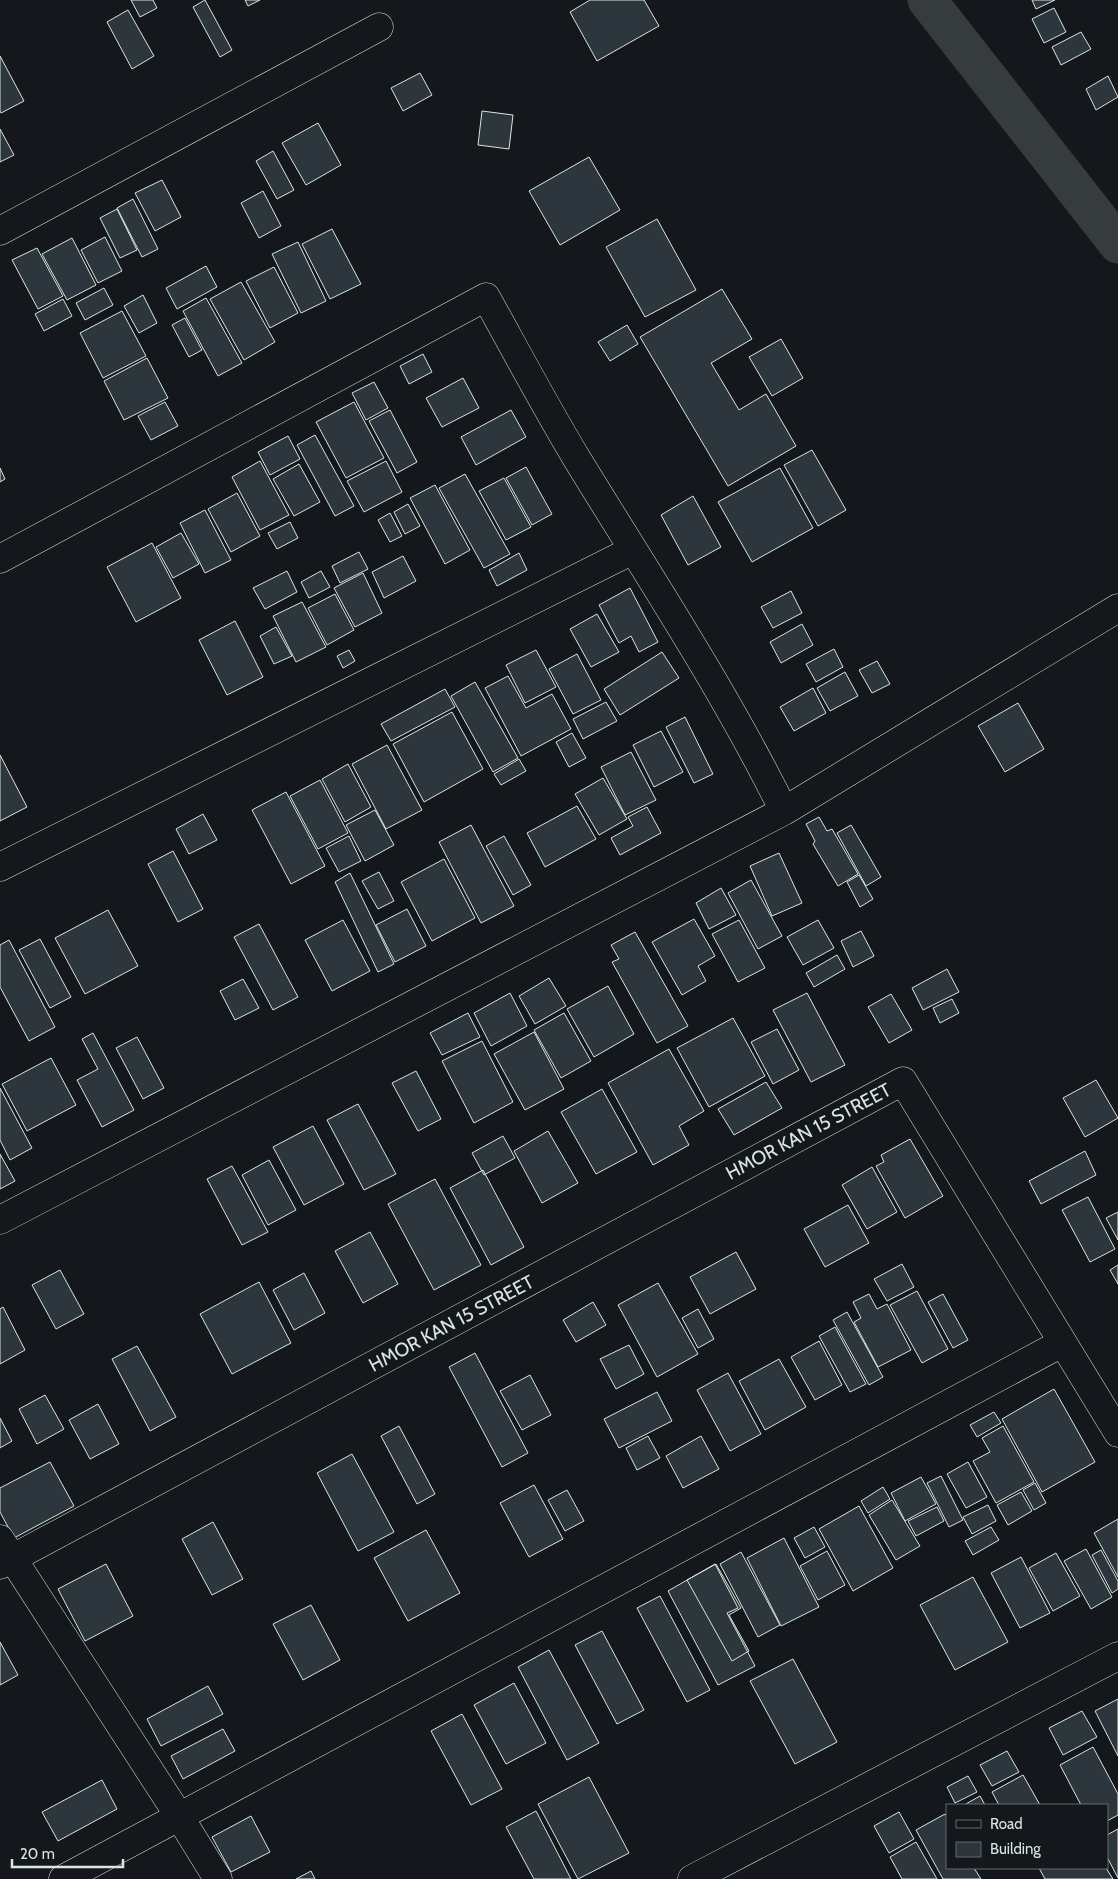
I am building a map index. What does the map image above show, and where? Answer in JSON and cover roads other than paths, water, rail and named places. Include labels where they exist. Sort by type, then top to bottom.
[{"type":"street","points":[[0,231],[379,27]]},
{"type":"street","points":[[0,559],[486,297],[575,456],[687,636],[753,749],[784,810]]},
{"type":"street","points":[[0,867],[633,550]]},
{"type":"street","points":[[0,1220],[784,810],[1118,608]]},
{"type":"street","name":"HMOR KAN 15 STREET","points":[[4,1554],[903,1081],[1062,1343]]},
{"type":"street","points":[[63,1879],[1062,1343],[1118,1433]]},
{"type":"street","points":[[4,1554],[179,1816],[218,1879]]},
{"type":"street","points":[[692,1879],[1118,1656]]},
{"type":"waterway","points":[[927,0],[1118,244]]}]
